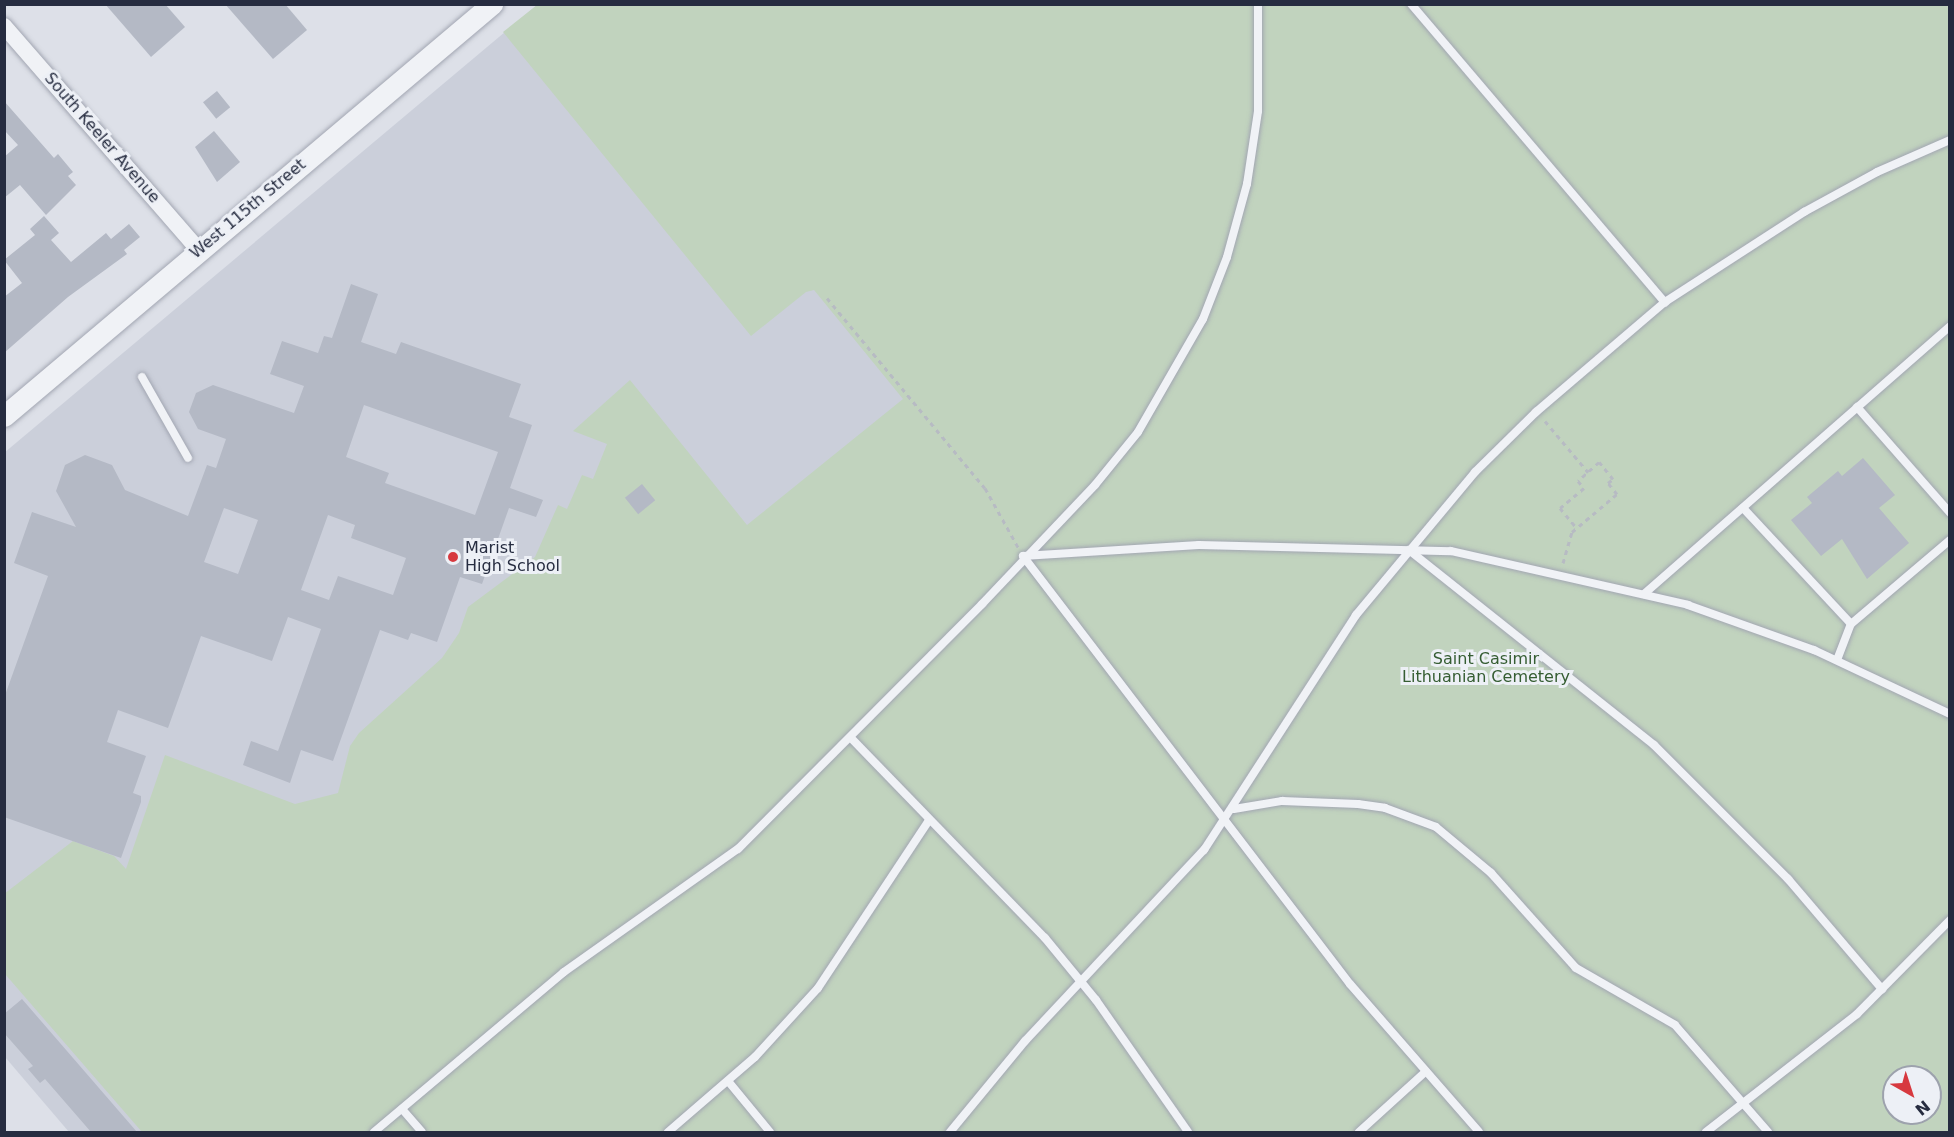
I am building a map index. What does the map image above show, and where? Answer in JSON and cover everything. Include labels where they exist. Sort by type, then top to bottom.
[{"type":"street","name":"West 115th Street","points":[[4,416],[492,4]]},
{"type":"street","name":"South Keeler Avenue","points":[[4,26],[199,250]]},
{"type":"lane","points":[[374,1132],[564,972],[705,877],[852,739],[1023,556],[1088,493],[1138,432],[1203,319],[1248,184],[1258,111],[1258,4]]},
{"type":"lane","points":[[1411,4],[1665,302]]},
{"type":"lane","points":[[950,1132],[1081,981],[1204,850],[1234,809],[1305,689],[1356,615],[1475,472],[1536,412],[1665,302],[1804,212],[1876,172],[1950,140]]},
{"type":"lane","points":[[1644,594],[1950,326]]},
{"type":"lane","points":[[142,377],[188,458]]},
{"type":"lane","points":[[1857,407],[1950,513]]},
{"type":"lane","points":[[1743,508],[1851,624]]},
{"type":"lane","points":[[1837,660],[1851,624],[1950,540]]},
{"type":"lane","points":[[1023,556],[1199,546],[1451,551],[1644,594],[1837,660],[1950,714]]},
{"type":"lane","points":[[1409,550],[1654,745],[1788,879],[1882,989]]},
{"type":"lane","points":[[1023,556],[1424,1072],[1479,1132]]},
{"type":"lane","points":[[852,739],[1081,981],[1188,1132]]},
{"type":"lane","points":[[1234,809],[1282,801],[1358,804],[1385,808],[1436,827],[1491,873],[1576,968],[1675,1025],[1768,1132]]},
{"type":"lane","points":[[668,1132],[728,1081],[818,988],[929,820]]},
{"type":"lane","points":[[1706,1132],[1741,1101],[1811,1051],[1882,989],[1950,920]]},
{"type":"lane","points":[[1359,1132],[1424,1072]]},
{"type":"lane","points":[[728,1081],[770,1132]]},
{"type":"lane","points":[[402,1109],[422,1132]]},
{"type":"path","points":[[827,298],[985,488],[1023,556]]},
{"type":"path","points":[[1536,412],[1588,472]]},
{"type":"path","points":[[1561,574],[1577,528],[1617,494],[1599,462],[1578,481],[1584,488],[1560,508],[1577,528]]},
{"type":"shaded area","name":"Marist High School","points":[[537,5],[1229,66],[226,1132],[69,1132],[5,1057],[4,453]]},
{"type":"green space","name":"Saint Casimir Lithuanian Cemetery","points":[[537,5],[1949,5],[1949,1132],[142,1132],[5,974],[4,894],[73,841],[114,856],[126,869],[165,755],[295,804],[338,793],[350,746],[359,733],[442,658],[459,633],[468,607],[535,557],[558,505],[567,509],[582,475],[593,479],[607,444],[573,431],[630,380],[747,525],[903,399],[814,290],[806,292],[751,336],[503,32]]},
{"type":"building","points":[[105,4],[165,4],[185,27],[151,57]]},
{"type":"building","points":[[225,4],[285,4],[307,30],[273,59]]},
{"type":"building","points":[[217,91],[230,107],[216,119],[203,102]]},
{"type":"building","points":[[4,101],[54,158],[58,154],[73,172],[68,176],[76,185],[46,215],[20,185],[4,198],[4,157],[18,145],[4,130]]},
{"type":"building","points":[[214,131],[240,162],[217,182],[195,147]]},
{"type":"building","points":[[44,216],[59,233],[51,240],[71,262],[106,233],[111,239],[129,224],[140,237],[124,250],[127,254],[68,297],[4,353],[4,297],[22,283],[4,260],[35,235],[30,229]]},
{"type":"building","name":"Marist High School","points":[[351,284],[378,294],[361,342],[396,354],[401,342],[521,384],[509,417],[532,425],[510,488],[543,500],[536,517],[509,508],[482,584],[460,577],[437,642],[411,633],[408,640],[380,630],[333,761],[301,750],[290,783],[243,765],[251,741],[278,751],[321,629],[288,617],[272,661],[201,636],[168,728],[118,710],[107,742],[146,756],[133,793],[141,796],[141,802],[121,858],[4,817],[4,698],[48,576],[14,563],[32,512],[76,527],[56,491],[65,465],[85,455],[112,465],[125,490],[188,516],[207,465],[216,468],[226,439],[198,429],[189,412],[196,393],[213,385],[294,413],[304,386],[270,374],[282,341],[318,353],[324,336],[332,338]],"holes":[[[364,405],[498,452],[475,515],[385,483],[389,473],[346,457]],[[224,508],[258,520],[238,574],[204,562]],[[328,515],[355,525],[351,538],[406,558],[393,595],[338,576],[329,600],[301,590]]]},
{"type":"building","points":[[1863,458],[1895,495],[1879,508],[1909,543],[1867,579],[1842,539],[1821,556],[1791,520],[1812,503],[1807,497],[1838,471],[1842,476]]},
{"type":"building","points":[[642,484],[655,500],[638,514],[625,498]]},
{"type":"building","points":[[22,999],[137,1132],[91,1132],[45,1079],[40,1083],[28,1069],[33,1066],[4,1033],[4,1014]]},
{"type":"place","name":"Marist High School","points":[[453,557]]}]
